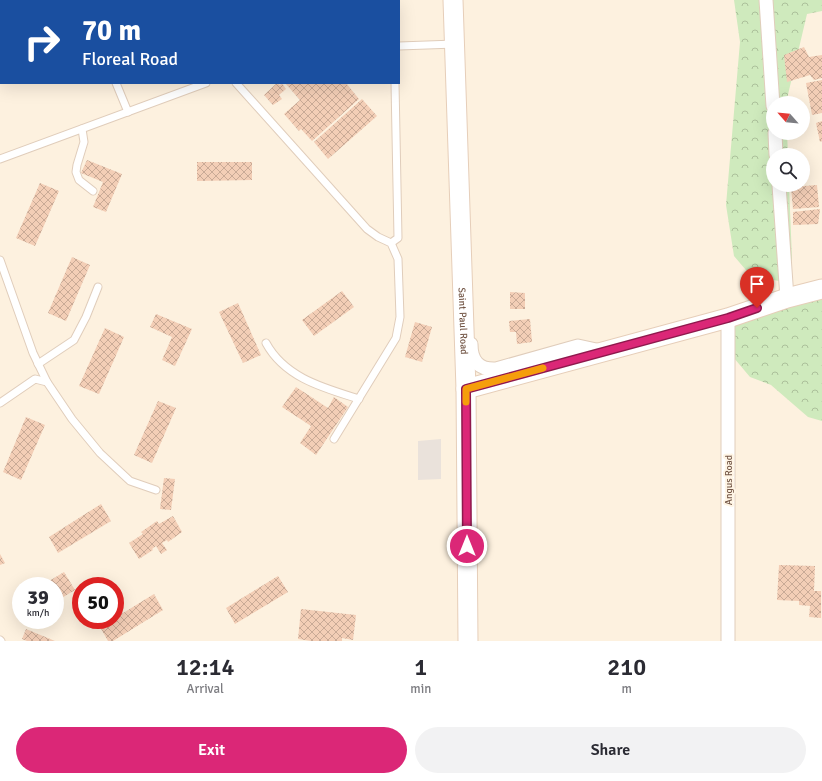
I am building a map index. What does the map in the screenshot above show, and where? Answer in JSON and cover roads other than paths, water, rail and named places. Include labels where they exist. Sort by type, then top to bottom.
[{"type":"main road","name":"Saint Paul Road","points":[[453,0],[466,389],[468,641]]},
{"type":"main road","points":[[466,389],[728,318],[787,298],[822,289]]},
{"type":"street","points":[[766,0],[772,96]]},
{"type":"street","points":[[779,192],[787,298]]},
{"type":"street","points":[[463,278],[470,294],[471,353],[475,363],[481,367],[496,369],[578,346],[604,352]]},
{"type":"street","name":"Angus Road","points":[[728,318],[728,641]]},
{"type":"lane","points":[[400,46],[455,44]]},
{"type":"lane","points":[[116,84],[128,112]]},
{"type":"lane","points":[[0,160],[203,84]]},
{"type":"lane","points":[[237,84],[367,229],[378,237],[391,243],[398,259],[400,317],[396,338],[334,439]]},
{"type":"lane","points":[[391,243],[398,238],[395,84]]},
{"type":"lane","points":[[82,129],[84,142],[76,172],[79,180],[93,191]]},
{"type":"lane","points":[[0,260],[38,364],[47,382],[72,419],[100,453],[130,481],[156,490]]},
{"type":"lane","points":[[38,364],[74,340],[86,317],[98,287]]},
{"type":"lane","points":[[266,343],[272,356],[291,372],[320,386],[359,399]]},
{"type":"lane","points":[[0,403],[35,379],[47,382]]}]
